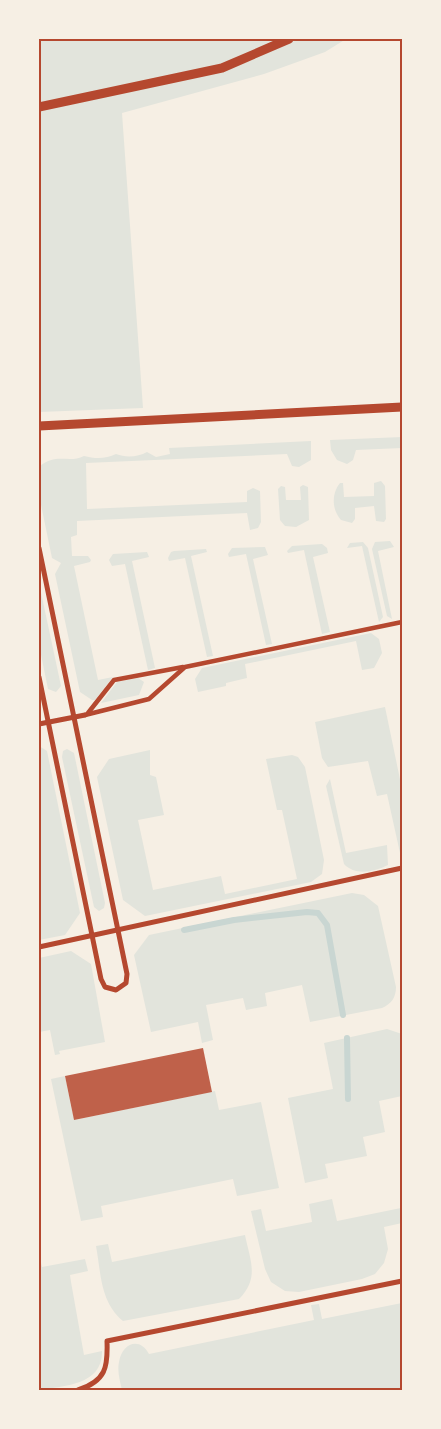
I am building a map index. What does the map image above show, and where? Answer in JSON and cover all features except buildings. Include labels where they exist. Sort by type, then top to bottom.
[{"type":"street","points":[[39,107],[222,68],[289,39]]},
{"type":"street","points":[[39,426],[402,407]]},
{"type":"street","points":[[39,548],[127,978],[124,986],[116,990],[108,989],[102,983],[39,677]]},
{"type":"street","points":[[86,714],[114,680],[402,622]]},
{"type":"street","points":[[39,724],[149,699],[185,667]]},
{"type":"street","points":[[39,947],[402,868]]},
{"type":"street","points":[[78,1390],[98,1380],[105,1372],[108,1363],[107,1340],[402,1280]]},
{"type":"shaded area","points":[[39,39],[346,39],[325,52],[264,74],[122,113],[143,408],[39,412]]},
{"type":"shaded area","points":[[402,437],[402,448],[356,450],[353,460],[347,464],[337,460],[331,450],[330,440]]},
{"type":"shaded area","points":[[311,441],[311,460],[299,467],[292,466],[287,454],[86,463],[87,509],[247,502],[247,491],[253,488],[260,491],[261,522],[258,528],[250,530],[247,513],[77,521],[77,535],[71,537],[72,556],[88,556],[91,560],[90,562],[74,566],[98,680],[113,677],[95,700],[80,692],[55,574],[61,563],[52,558],[39,495],[39,467],[51,460],[73,459],[84,456],[100,458],[116,454],[132,456],[147,452],[156,457],[170,454],[169,448]]},
{"type":"shaded area","points":[[381,481],[385,486],[386,519],[384,522],[376,521],[374,506],[355,508],[355,519],[352,523],[341,520],[334,507],[335,492],[340,483],[343,483],[344,497],[374,496],[374,483]]},
{"type":"shaded area","points":[[303,485],[308,487],[309,520],[296,527],[285,526],[280,520],[278,489],[281,486],[285,487],[286,500],[301,500],[300,487]]},
{"type":"shaded area","points":[[390,541],[394,547],[378,551],[392,619],[387,616],[372,549],[375,542]]},
{"type":"shaded area","points":[[363,542],[368,548],[383,617],[379,622],[362,546],[347,548],[350,543]]},
{"type":"shaded area","points":[[322,544],[327,548],[328,553],[313,557],[330,632],[322,634],[304,550],[288,553],[287,551],[292,546]]},
{"type":"shaded area","points":[[265,547],[268,555],[253,559],[272,644],[266,645],[246,554],[229,557],[228,554],[232,548]]},
{"type":"shaded area","points":[[206,549],[207,552],[191,556],[213,656],[207,657],[185,558],[169,561],[168,558],[171,552],[174,551]]},
{"type":"shaded area","points":[[147,552],[149,557],[132,561],[155,668],[148,670],[125,564],[112,566],[109,560],[113,554]]},
{"type":"shaded area","points":[[39,583],[61,686],[56,692],[48,689],[39,645]]},
{"type":"shaded area","points":[[371,633],[379,639],[382,653],[374,668],[362,670],[356,641],[245,664],[247,678],[226,683],[226,686],[198,692],[195,679],[202,668]]},
{"type":"shaded area","points":[[138,678],[144,682],[139,695],[101,703],[117,682]]},
{"type":"shaded area","points":[[385,707],[402,789],[402,862],[387,794],[377,796],[368,761],[328,767],[322,758],[315,722]]},
{"type":"shaded area","points":[[39,746],[47,751],[80,913],[65,935],[39,940]]},
{"type":"shaded area","points":[[67,749],[74,753],[105,903],[104,908],[99,911],[94,907],[62,757],[63,751]]},
{"type":"shaded area","points":[[150,750],[150,775],[156,777],[164,815],[138,820],[153,890],[221,876],[225,894],[297,879],[282,810],[277,810],[266,759],[292,755],[298,757],[305,767],[324,860],[322,874],[311,882],[145,916],[123,900],[97,777],[109,759]]},
{"type":"shaded area","points":[[330,779],[346,853],[387,845],[388,865],[365,872],[348,868],[344,864],[326,786]]},
{"type":"shaded area","points":[[352,893],[364,895],[378,906],[396,987],[394,997],[388,1005],[382,1008],[310,1022],[302,985],[265,993],[267,1006],[246,1010],[243,998],[206,1005],[213,1040],[202,1043],[198,1022],[151,1032],[134,955],[149,935]]},
{"type":"shaded area","points":[[71,951],[91,964],[105,1042],[59,1051],[60,1054],[55,1055],[50,1030],[39,1032],[39,958]]},
{"type":"shaded area","points":[[387,1029],[402,1034],[402,1068],[400,1069],[402,1096],[379,1101],[385,1132],[363,1137],[367,1156],[325,1164],[328,1178],[305,1183],[288,1098],[333,1089],[324,1043]]},
{"type":"shaded area","points":[[65,1076],[74,1120],[215,1091],[219,1110],[261,1102],[279,1188],[237,1196],[233,1179],[101,1206],[103,1217],[81,1221],[51,1079]]},
{"type":"shaded area","points":[[332,1199],[337,1221],[401,1208],[402,1223],[384,1227],[388,1249],[384,1263],[375,1274],[362,1279],[299,1292],[285,1291],[271,1282],[265,1269],[251,1211],[261,1209],[266,1231],[312,1222],[309,1204]]},
{"type":"shaded area","points":[[245,1235],[252,1268],[250,1284],[239,1299],[123,1321],[110,1305],[103,1286],[96,1246],[108,1244],[112,1262]]},
{"type":"shaded area","points":[[39,1254],[42,1267],[85,1259],[88,1271],[70,1275],[84,1355],[102,1351],[101,1362],[96,1371],[89,1377],[70,1385],[39,1390]]},
{"type":"shaded area","points":[[402,1303],[402,1390],[122,1390],[118,1365],[124,1351],[131,1345],[141,1345],[149,1354],[314,1320],[311,1305],[319,1304],[322,1319]]},
{"type":"waterway","points":[[184,930],[234,920],[307,912],[318,913],[327,925],[343,1015]]},
{"type":"waterway","points":[[347,1038],[348,1099]]}]
